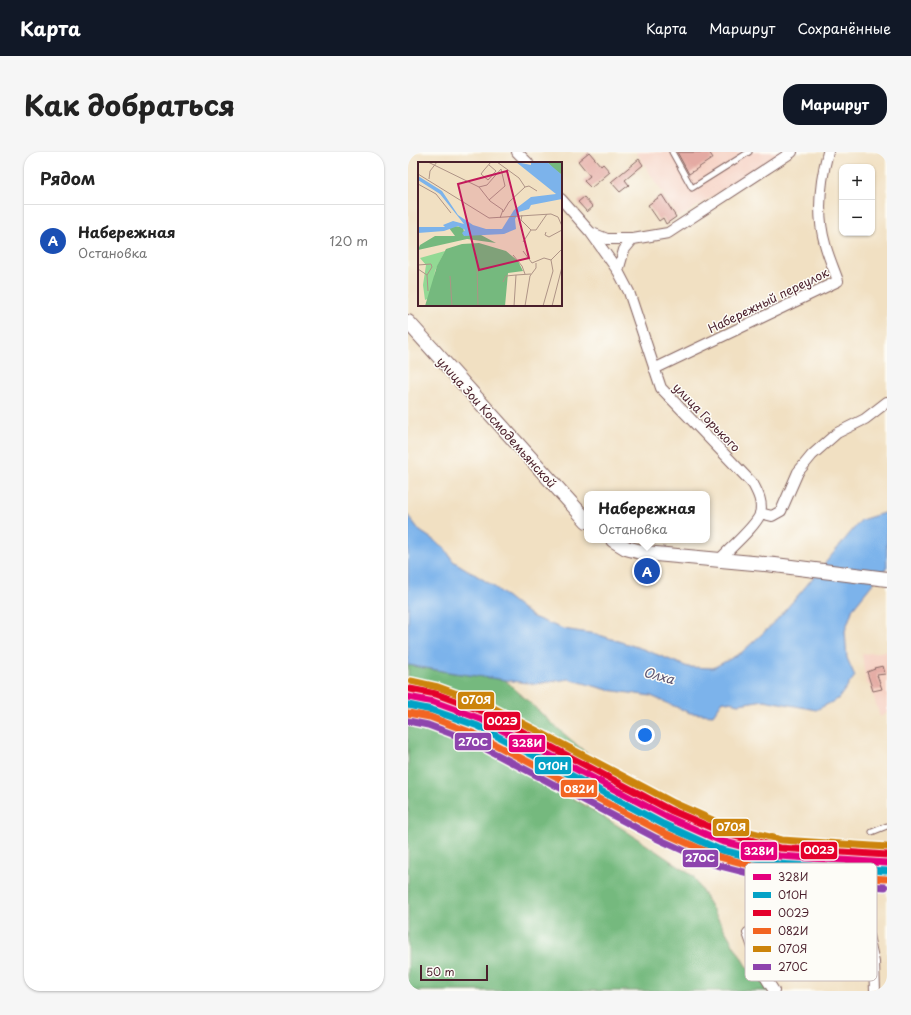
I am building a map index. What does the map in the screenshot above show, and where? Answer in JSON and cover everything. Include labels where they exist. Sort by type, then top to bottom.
[{"type":"main road","name":"улица Зои Космодемьянской","points":[[408,322],[584,518]]},
{"type":"main road","points":[[618,543],[626,548],[645,553],[775,565],[887,579]]},
{"type":"street","points":[[518,152],[527,162]]},
{"type":"street","points":[[591,232],[607,239],[633,238],[668,233],[792,152]]},
{"type":"street","name":"Набережный переулок","points":[[654,370],[838,282],[825,244],[820,221],[821,181],[828,152]]},
{"type":"street","name":"улица Горького","points":[[562,200],[591,232],[618,271],[629,292],[661,388],[753,484],[759,496],[760,513]]},
{"type":"street","points":[[618,271],[624,250],[633,238]]},
{"type":"street","points":[[719,560],[756,521],[760,513],[772,516],[781,511],[798,472],[812,455],[837,433],[865,419],[887,402]]},
{"type":"street","points":[[768,981],[774,991]]},
{"type":"street","points":[[875,981],[875,991]]},
{"type":"lane","points":[[672,152],[692,188],[749,152]]},
{"type":"lane","points":[[872,832],[887,826]]},
{"type":"shaded area","points":[[636,152],[782,152],[679,218]]},
{"type":"shaded area","points":[[887,651],[887,713],[880,717],[870,685],[866,684],[862,654]]},
{"type":"green space","points":[[408,665],[454,673],[504,679],[555,726],[622,784],[501,721],[439,695],[408,686]]},
{"type":"green space","points":[[408,726],[468,740],[531,772],[623,829],[693,876],[745,964],[745,981],[763,981],[775,991],[408,991]]},
{"type":"water","name":"Олха","points":[[887,512],[887,568],[882,572],[853,608],[845,631],[847,658],[855,676],[838,699],[816,710],[764,700],[739,704],[723,701],[713,715],[690,713],[651,696],[608,690],[569,679],[535,684],[408,665],[408,515],[420,531],[444,547],[453,561],[492,585],[533,617],[563,629],[596,634],[643,649],[688,667],[713,668],[741,653],[773,624],[861,520]]},
{"type":"building","points":[[589,152],[601,166],[603,164],[610,172],[591,188],[584,181],[590,176],[578,161]]},
{"type":"building","points":[[677,152],[709,152],[713,158],[689,174]]},
{"type":"building","points":[[639,159],[643,165],[625,180],[629,185],[620,192],[611,182]]},
{"type":"building","points":[[662,195],[676,217],[666,224],[663,218],[659,221],[648,205]]},
{"type":"building","points":[[584,197],[593,207],[587,212],[578,202]]},
{"type":"building","points":[[883,666],[885,674],[877,675],[882,689],[873,691],[867,672],[875,669],[874,668]]},
{"type":"transit line","name":"070Я","points":[[411,681],[438,687],[488,705],[674,803],[726,826],[782,840],[887,847]]},
{"type":"transit line","name":"002Э","points":[[410,689],[436,694],[485,712],[670,810],[724,833],[780,848],[887,855]]},
{"type":"transit line","name":"328И","points":[[408,697],[434,702],[481,719],[667,817],[721,841],[779,856],[887,863]]},
{"type":"transit line","name":"010Н","points":[[408,705],[432,710],[478,726],[663,824],[718,849],[774,863]]},
{"type":"transit line","name":"082И","points":[[408,713],[430,717],[475,734],[660,831],[716,856],[745,864]]},
{"type":"transit line","name":"270С","points":[[408,721],[428,725],[471,741],[656,838],[713,864],[745,872]]},
{"type":"transit line","name":"010Н","points":[[877,870],[886,871]]},
{"type":"transit line","name":"082И","points":[[877,878],[886,879]]},
{"type":"transit line","name":"270С","points":[[877,886],[885,887]]},
{"type":"place","name":"Набережная","points":[[647,571]]}]
